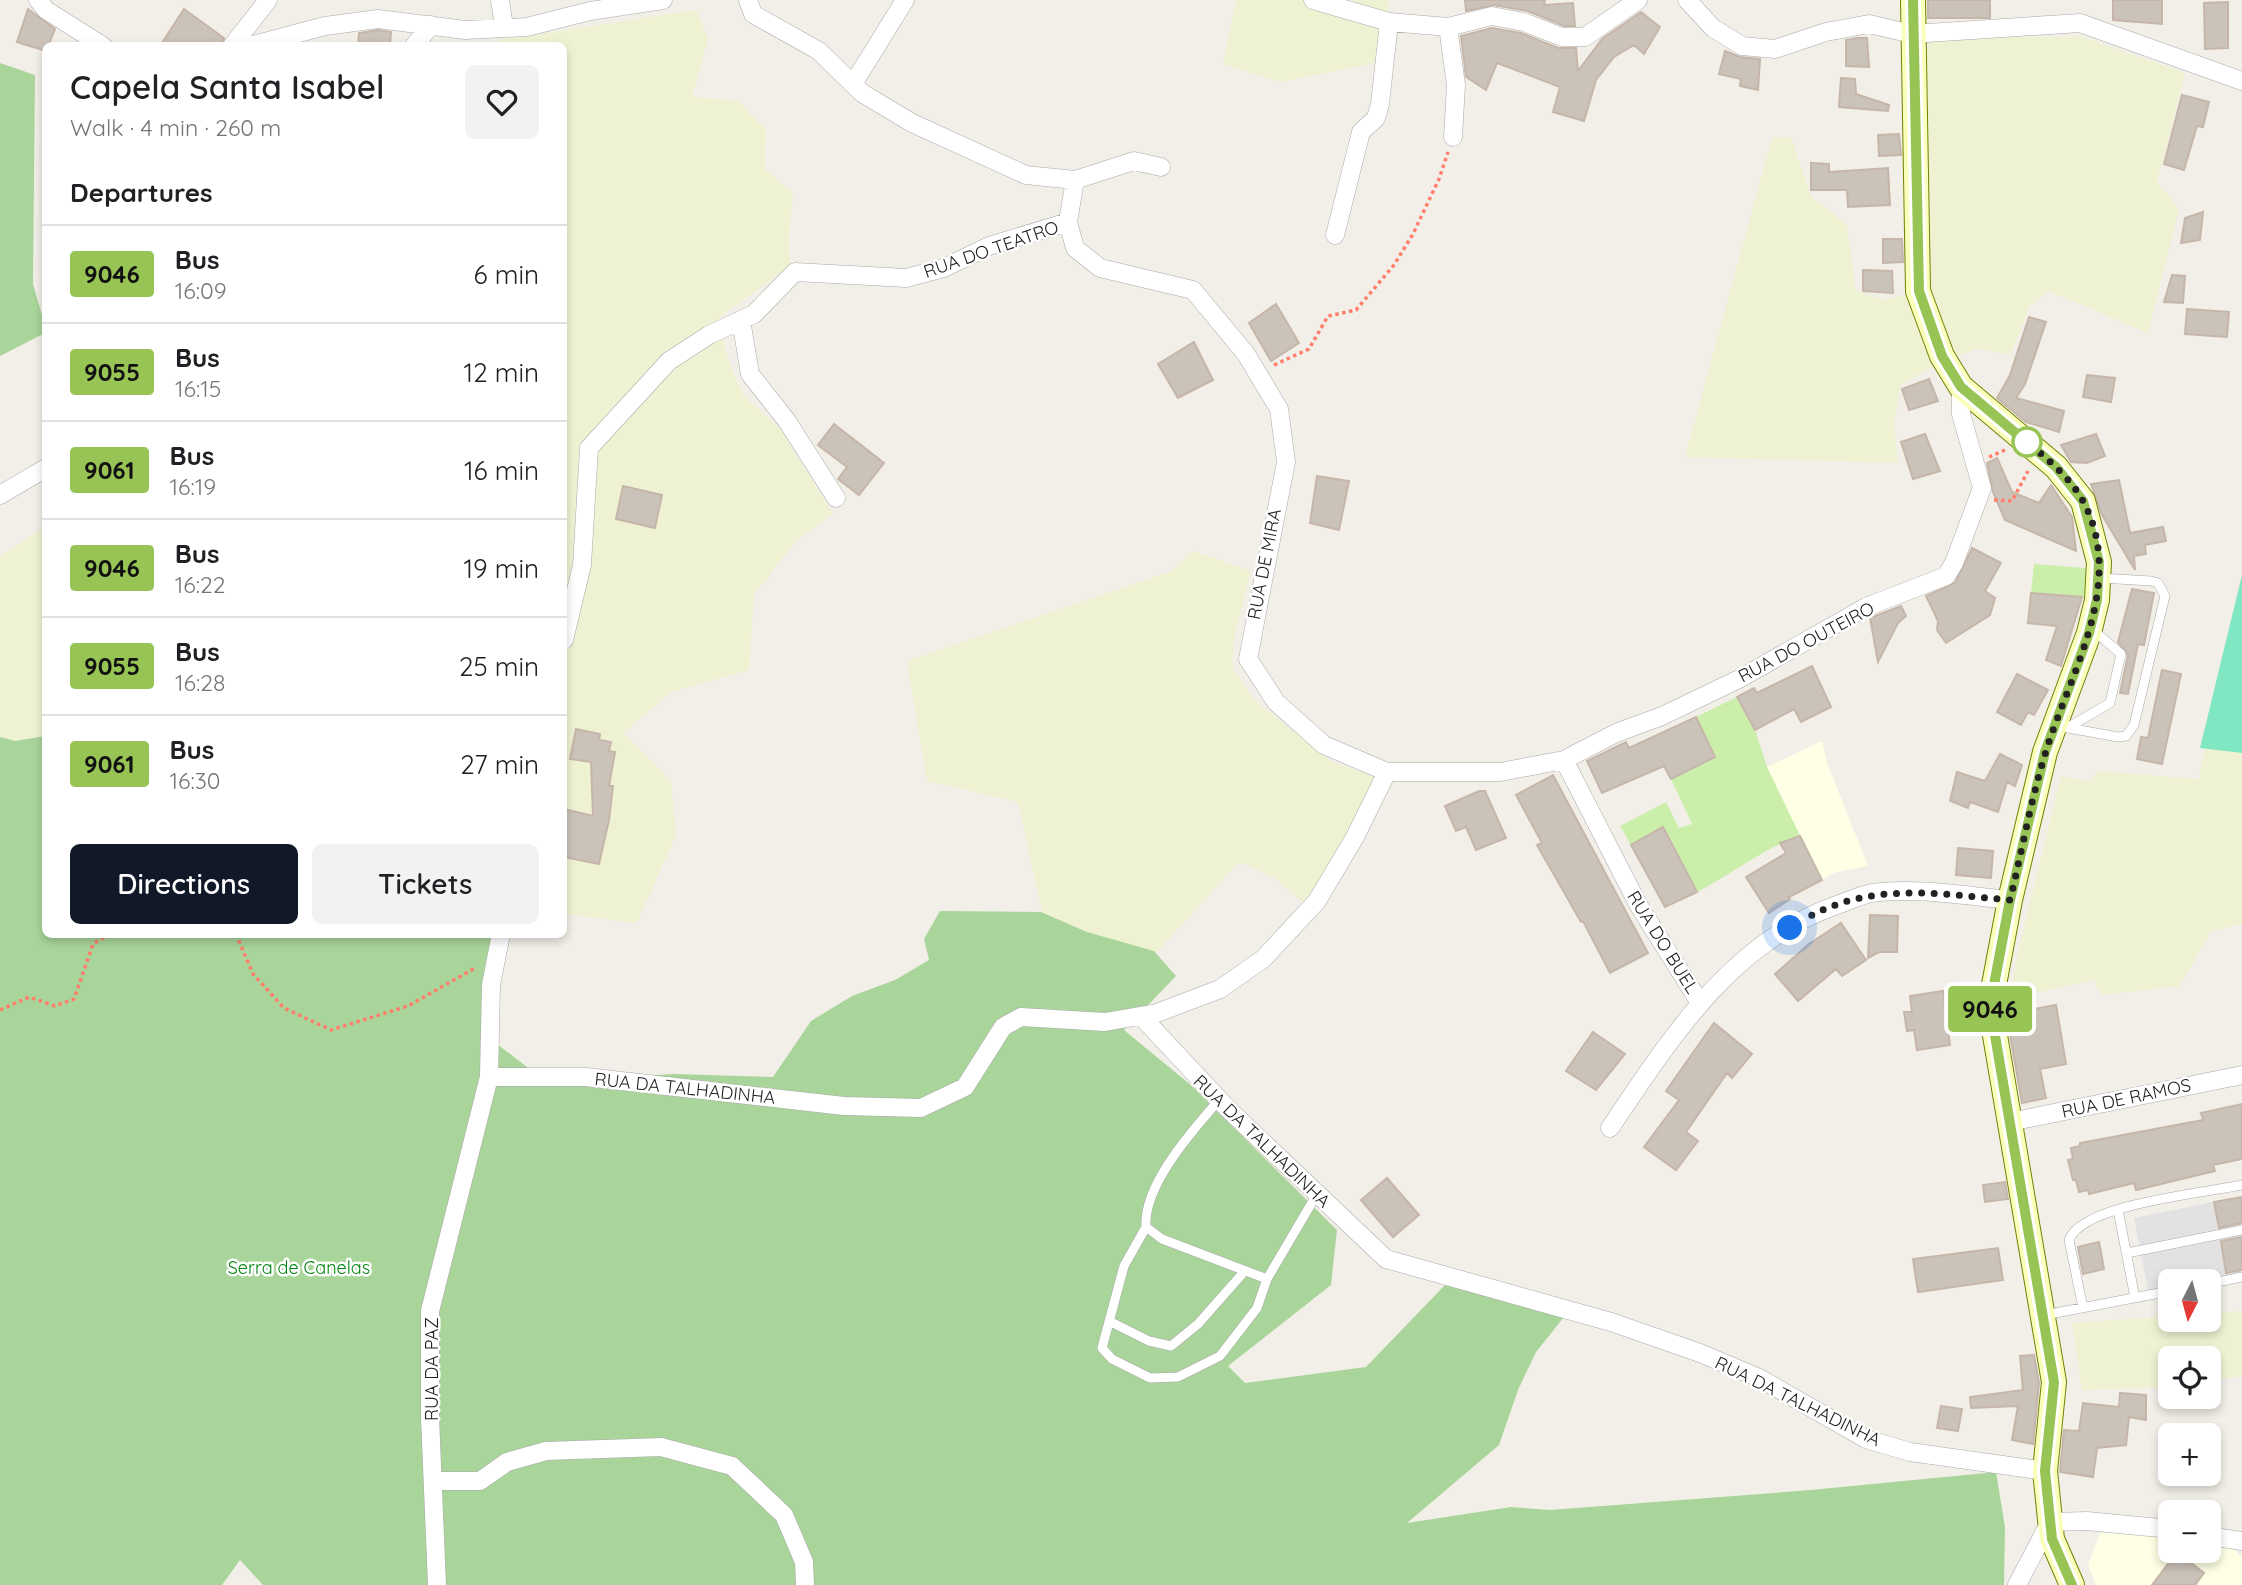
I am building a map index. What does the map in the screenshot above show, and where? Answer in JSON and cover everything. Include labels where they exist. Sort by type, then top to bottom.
[{"type":"main road","points":[[1913,0],[1919,291],[1942,356],[1961,387],[2056,467],[2083,501],[2094,533],[2097,600],[2061,726],[2045,752],[2010,900],[1990,1006],[2054,1382],[2045,1471],[2052,1539],[2072,1585]]},
{"type":"street","points":[[38,0],[46,10],[97,42]]},
{"type":"street","points":[[235,42],[268,0]]},
{"type":"street","points":[[500,0],[504,27]]},
{"type":"street","points":[[265,42],[325,26],[378,19],[465,30],[527,27],[640,1],[663,0]]},
{"type":"street","points":[[748,0],[753,14],[819,51],[862,93],[912,123],[1026,175],[1075,180],[1134,160],[1161,167]]},
{"type":"street","points":[[853,84],[905,0]]},
{"type":"street","points":[[1313,0],[1388,22],[1448,27],[1492,16],[1524,22],[1562,37],[1585,37],[1638,0]]},
{"type":"street","points":[[1687,0],[1713,28],[1742,46],[1775,49],[1826,32],[1869,24],[1912,34],[2080,23],[2242,81]]},
{"type":"street","points":[[1335,235],[1361,132],[1376,118],[1380,104],[1388,22]]},
{"type":"street","points":[[417,42],[430,25]]},
{"type":"street","points":[[1448,27],[1456,85],[1453,137]]},
{"type":"street","points":[[1068,222],[1075,180]]},
{"type":"street","name":"RUA DE MIRA","points":[[1068,222],[1075,248],[1100,268],[1193,290],[1257,372],[1279,409],[1286,462],[1248,659],[1276,702],[1324,745],[1387,772],[1500,772],[1564,760]]},
{"type":"street","name":"RUA DO TEATRO","points":[[567,628],[582,565],[589,448],[669,361],[709,335],[754,314],[795,272],[906,278],[944,268],[999,242],[1068,222]]},
{"type":"street","points":[[741,320],[750,374],[787,421],[836,498]]},
{"type":"street","name":"RUA DO OUTEIRO","points":[[1564,760],[1616,733],[1662,716],[1739,679],[1866,607],[1946,576],[1982,488],[1961,414],[1961,387]]},
{"type":"street","points":[[0,495],[42,470]]},
{"type":"street","name":"RUA DO BUEL","points":[[1564,760],[1639,906],[1700,1003],[1751,953],[1809,915],[1871,893],[1938,894],[2010,900]]},
{"type":"street","points":[[1141,1016],[1157,1013],[1220,989],[1263,958],[1317,901],[1355,837],[1387,772]]},
{"type":"street","points":[[489,1077],[491,985],[499,938]]},
{"type":"street","points":[[1610,1128],[1669,1041],[1700,1003]]},
{"type":"street","name":"RUA DA TALHADINHA","points":[[489,1077],[586,1077],[844,1106],[921,1108],[965,1087],[1003,1027],[1021,1017],[1105,1022],[1141,1016],[1219,1100],[1386,1259],[1611,1322],[1700,1353],[1759,1378],[1866,1439],[1910,1452],[2045,1471]]},
{"type":"street","name":"RUA DE RAMOS","points":[[2010,1122],[2242,1075]]},
{"type":"street","name":"RUA DA PAZ","points":[[437,1585],[435,1481],[430,1417],[430,1311],[489,1077]]},
{"type":"street","points":[[435,1481],[480,1481],[507,1462],[546,1451],[661,1447],[732,1466],[784,1516],[804,1562],[805,1585]]},
{"type":"street","points":[[2017,1585],[2050,1522],[2087,1521],[2158,1528]]},
{"type":"street","points":[[2221,1538],[2242,1541]]},
{"type":"lane","points":[[2061,726],[2118,737],[2131,732],[2164,605],[2165,596],[2158,583],[2098,578]]},
{"type":"lane","points":[[2061,726],[2110,703],[2121,654],[2090,627]]},
{"type":"lane","points":[[1219,1100],[1185,1139],[1155,1188],[1145,1219],[1146,1227],[1124,1266],[1102,1348],[1112,1359],[1150,1378],[1178,1377],[1220,1356],[1257,1308],[1267,1279],[1317,1194]]},
{"type":"lane","points":[[2083,1308],[2069,1240],[2081,1225],[2118,1210],[2242,1185]]},
{"type":"lane","points":[[2118,1210],[2135,1298]]},
{"type":"lane","points":[[1146,1227],[1162,1239],[1243,1273],[1267,1279]]},
{"type":"lane","points":[[2127,1253],[2242,1230]]},
{"type":"lane","points":[[1109,1321],[1149,1341],[1171,1346],[1180,1342],[1198,1324],[1243,1273]]},
{"type":"lane","points":[[2221,1281],[2242,1277]]},
{"type":"lane","points":[[2043,1316],[2158,1293]]},
{"type":"path","points":[[1257,372],[1309,349],[1328,316],[1356,310],[1394,265],[1434,190],[1453,137]]},
{"type":"path","points":[[1975,464],[2032,446]]},
{"type":"path","points":[[1978,499],[2012,501],[2032,446]]},
{"type":"path","points":[[0,1010],[29,997],[55,1006],[74,999],[93,944],[103,938]]},
{"type":"path","points":[[238,938],[253,974],[284,1008],[331,1030],[408,1006],[497,956]]},
{"type":"shaded area","points":[[1236,0],[1389,0],[1379,62],[1280,82],[1223,64]]},
{"type":"shaded area","points":[[696,10],[708,39],[692,97],[738,101],[766,130],[765,169],[793,193],[789,239],[790,266],[718,318],[727,356],[743,395],[780,429],[832,512],[835,512],[795,542],[754,595],[749,670],[671,692],[623,733],[671,781],[676,835],[637,923],[567,914],[567,42],[499,40]]},
{"type":"shaded area","points":[[1933,36],[2082,37],[2185,73],[2157,181],[2179,210],[2148,333],[2049,291],[2030,306],[2011,354],[1976,349],[1927,369],[1900,386],[1894,425],[1898,463],[1685,457],[1772,138],[1791,137],[1811,196],[1847,225],[1856,291],[1884,300],[1926,290],[1923,61]]},
{"type":"shaded area","points":[[42,529],[42,736],[14,741],[0,737],[0,557]]},
{"type":"shaded area","points":[[1193,551],[1251,571],[1234,638],[1233,669],[1253,699],[1332,762],[1385,780],[1311,909],[1273,877],[1239,862],[1156,953],[1087,932],[1042,912],[1018,802],[927,781],[907,661],[1172,571]]},
{"type":"shaded area","points":[[1822,741],[1827,763],[1868,866],[1836,872],[1822,880],[1767,767]]},
{"type":"shaded area","points":[[2205,748],[2242,753],[2242,924],[2211,931],[2180,986],[2103,995],[2093,980],[2010,999],[2017,956],[2061,776],[2091,782],[2097,771],[2199,779]]},
{"type":"shaded area","points":[[2242,1196],[2242,1274],[2221,1278],[2221,1269],[2158,1269],[2158,1289],[2148,1290],[2134,1218]]},
{"type":"shaded area","points":[[2242,1311],[2242,1376],[2221,1379],[2221,1346],[2158,1346],[2158,1387],[2082,1390],[2072,1323],[2158,1317],[2158,1332],[2221,1332],[2221,1312]]},
{"type":"shaded area","points":[[2126,1529],[2158,1535],[2158,1563],[2221,1563],[2221,1547],[2236,1550],[2238,1555],[2242,1555],[2242,1585],[2096,1585],[2088,1565],[2100,1534]]},
{"type":"green space","points":[[0,63],[35,75],[33,284],[42,315],[42,335],[0,356]]},
{"type":"green space","points":[[2034,564],[2086,568],[2084,598],[2031,593]]},
{"type":"green space","points":[[2242,575],[2242,753],[2200,748]]},
{"type":"green space","points":[[1737,697],[1755,730],[1767,767],[1800,836],[1761,854],[1697,892],[1663,827],[1631,845],[1620,826],[1666,802],[1679,828],[1692,824],[1671,779],[1715,757],[1696,717]]},
{"type":"green space","name":"Serra de Canelas","points":[[42,736],[42,938],[502,938],[492,1040],[536,1074],[599,1078],[675,1074],[773,1077],[811,1021],[852,996],[895,980],[929,960],[924,939],[940,911],[1041,912],[1087,932],[1154,951],[1176,976],[1124,1030],[1192,1086],[1337,1230],[1331,1285],[1228,1366],[1245,1383],[1366,1367],[1445,1285],[1564,1317],[1536,1352],[1518,1390],[1499,1445],[1407,1523],[1511,1507],[1550,1510],[1811,1490],[1996,1472],[2005,1527],[2004,1585],[263,1585],[240,1560],[222,1585],[0,1585],[0,737],[15,741]]},
{"type":"building","points":[[1465,0],[1545,0],[1544,5],[1573,3],[1575,26],[1564,26],[1528,11],[1494,5],[1466,11]]},
{"type":"building","points":[[1928,0],[1990,0],[1990,18],[1928,18]]},
{"type":"building","points":[[2113,0],[2162,0],[2162,24],[2113,20]]},
{"type":"building","points":[[2228,2],[2228,48],[2205,49],[2204,3]]},
{"type":"building","points":[[28,9],[55,29],[50,42],[42,42],[42,50],[17,42]]},
{"type":"building","points":[[184,9],[224,38],[222,42],[163,42]]},
{"type":"building","points":[[1641,12],[1660,27],[1644,54],[1634,45],[1614,57],[1596,80],[1584,121],[1553,112],[1560,87],[1497,63],[1486,90],[1466,77],[1461,36],[1492,28],[1521,33],[1558,48],[1576,48],[1578,71],[1602,39]]},
{"type":"building","points":[[378,30],[391,32],[390,42],[358,42],[359,33]]},
{"type":"building","points":[[1867,38],[1869,67],[1846,66],[1846,40]]},
{"type":"building","points":[[1725,51],[1740,57],[1760,59],[1758,90],[1740,86],[1741,79],[1719,74]]},
{"type":"building","points":[[1841,78],[1855,79],[1856,94],[1889,105],[1888,111],[1839,107]]},
{"type":"building","points":[[2182,95],[2209,102],[2203,127],[2197,126],[2184,170],[2164,164]]},
{"type":"building","points":[[1899,134],[1901,155],[1879,156],[1878,135]]},
{"type":"building","points":[[1811,163],[1829,164],[1829,172],[1888,168],[1890,205],[1848,207],[1847,190],[1811,190]]},
{"type":"building","points":[[2203,212],[2200,240],[2181,243],[2185,218]]},
{"type":"building","points":[[1883,239],[1902,239],[1903,262],[1883,263]]},
{"type":"building","points":[[1863,270],[1892,271],[1893,293],[1863,291]]},
{"type":"building","points":[[2172,275],[2185,276],[2183,303],[2164,302]]},
{"type":"building","points":[[1276,304],[1299,343],[1271,361],[1249,323]]},
{"type":"building","points":[[2187,309],[2229,312],[2227,337],[2185,334]]},
{"type":"building","points":[[2029,317],[2046,322],[2025,384],[2016,398],[2064,411],[2059,432],[2026,422],[1997,398],[2010,375]]},
{"type":"building","points":[[1194,342],[1213,380],[1178,398],[1158,364]]},
{"type":"building","points":[[2087,375],[2115,378],[2111,402],[2083,397]]},
{"type":"building","points":[[1929,379],[1938,401],[1909,410],[1902,389]]},
{"type":"building","points":[[834,424],[884,463],[859,495],[838,479],[847,467],[818,445]]},
{"type":"building","points":[[1925,434],[1940,471],[1913,479],[1901,442]]},
{"type":"building","points":[[2096,434],[2105,456],[2087,463],[2071,462],[2061,445]]},
{"type":"building","points":[[1997,458],[2012,492],[2039,503],[2051,485],[2072,517],[2076,551],[2005,520],[1993,492],[1987,463]]},
{"type":"building","points":[[1317,476],[1349,481],[1339,530],[1310,523]]},
{"type":"building","points":[[2119,480],[2130,533],[2163,527],[2166,541],[2145,545],[2146,554],[2134,556],[2135,570],[2102,515],[2091,484]]},
{"type":"building","points":[[623,486],[662,495],[655,528],[616,519]]},
{"type":"building","points":[[1972,548],[2001,563],[1985,591],[1995,598],[1990,615],[1946,643],[1937,630],[1938,621],[1926,596],[1955,583]]},
{"type":"building","points":[[2132,589],[2154,593],[2144,645],[2138,644],[2128,694],[2120,693],[2128,655],[2118,642]]},
{"type":"building","points":[[2031,593],[2082,597],[2061,666],[2046,660],[2057,626],[2028,623]]},
{"type":"building","points":[[1901,606],[1906,616],[1898,623],[1878,662],[1870,618]]},
{"type":"building","points":[[1812,666],[1831,707],[1801,722],[1794,709],[1755,730],[1737,697],[1754,688],[1757,693]]},
{"type":"building","points":[[2162,670],[2181,674],[2162,764],[2137,759],[2141,737],[2148,738]]},
{"type":"building","points":[[2017,674],[2048,690],[2034,715],[2028,712],[2021,725],[1997,712]]},
{"type":"building","points":[[1696,717],[1715,757],[1671,779],[1664,766],[1602,793],[1587,761],[1626,742],[1629,748]]},
{"type":"building","points":[[576,729],[600,734],[599,740],[611,742],[609,751],[615,752],[609,786],[613,786],[609,820],[599,864],[567,858],[567,810],[593,816],[591,762],[570,759]]},
{"type":"building","points":[[2000,754],[2022,765],[2015,786],[2007,782],[1998,812],[1970,802],[1968,808],[1950,801],[1957,772],[1985,781]]},
{"type":"building","points":[[1553,775],[1648,953],[1610,973],[1583,921],[1581,922],[1537,845],[1542,843],[1516,795]]},
{"type":"building","points":[[1479,791],[1485,791],[1506,838],[1476,850],[1466,827],[1456,831],[1445,806]]},
{"type":"building","points":[[1663,827],[1697,892],[1665,907],[1631,845]]},
{"type":"building","points":[[1800,836],[1822,880],[1789,897],[1790,899],[1769,913],[1746,877],[1786,853],[1780,843]]},
{"type":"building","points":[[1958,848],[1993,851],[1991,878],[1956,875]]},
{"type":"building","points":[[1870,915],[1898,916],[1897,952],[1879,952],[1868,958]]},
{"type":"building","points":[[1841,923],[1866,960],[1842,976],[1836,969],[1798,1001],[1775,974],[1809,944]]},
{"type":"building","points":[[1943,991],[1950,1045],[1917,1050],[1914,1030],[1907,1031],[1904,1012],[1912,1012],[1910,996]]},
{"type":"building","points":[[2056,1005],[2066,1064],[2040,1069],[2046,1098],[2022,1103],[2009,1029],[2036,1024],[2034,1009]]},
{"type":"building","points":[[1714,1023],[1752,1054],[1732,1078],[1727,1073],[1686,1132],[1698,1141],[1676,1170],[1644,1147],[1679,1100],[1666,1091]]},
{"type":"building","points":[[1593,1032],[1625,1054],[1596,1090],[1566,1071]]},
{"type":"building","points":[[2242,1104],[2242,1159],[2213,1165],[2215,1171],[2136,1190],[2134,1183],[2089,1194],[2088,1190],[2079,1192],[2076,1180],[2073,1180],[2068,1160],[2073,1159],[2071,1148],[2080,1146],[2080,1143],[2203,1120],[2201,1113]]},
{"type":"building","points":[[1387,1178],[1419,1215],[1393,1237],[1361,1200]]},
{"type":"building","points":[[2005,1182],[2008,1199],[1985,1202],[1983,1185]]},
{"type":"building","points":[[2242,1197],[2242,1223],[2219,1228],[2214,1202]]},
{"type":"building","points":[[2242,1237],[2242,1270],[2226,1273],[2221,1241]]},
{"type":"building","points":[[2099,1242],[2104,1269],[2083,1274],[2078,1247]]},
{"type":"building","points":[[1998,1248],[2003,1280],[1918,1292],[1913,1259]]},
{"type":"building","points":[[2034,1355],[2039,1383],[2033,1444],[2012,1440],[2018,1406],[1971,1408],[1970,1397],[2023,1390],[2020,1356]]},
{"type":"building","points":[[2120,1393],[2146,1395],[2146,1420],[2129,1417],[2126,1445],[2097,1448],[2093,1477],[2060,1472],[2064,1430],[2079,1431],[2083,1403],[2119,1407]]},
{"type":"building","points":[[1941,1406],[1962,1409],[1958,1431],[1937,1428]]},
{"type":"building","points":[[2169,1563],[2191,1563],[2204,1573],[2195,1585],[2152,1585]]},
{"type":"bus line","name":"9046","points":[[1913,0],[1919,291],[1942,356],[1961,387],[2056,467],[2083,501],[2094,533],[2099,562],[2097,600],[2089,633],[2045,752],[2010,900],[1990,1006],[2054,1382],[2045,1471],[2052,1539],[2072,1585]]},
{"type":"route","points":[[1790,928],[1809,915],[1871,893],[1938,894],[2010,900],[2045,752],[2089,633],[2097,600],[2099,562],[2094,533],[2083,501],[2056,467],[2025,440],[2027,442]]}]
